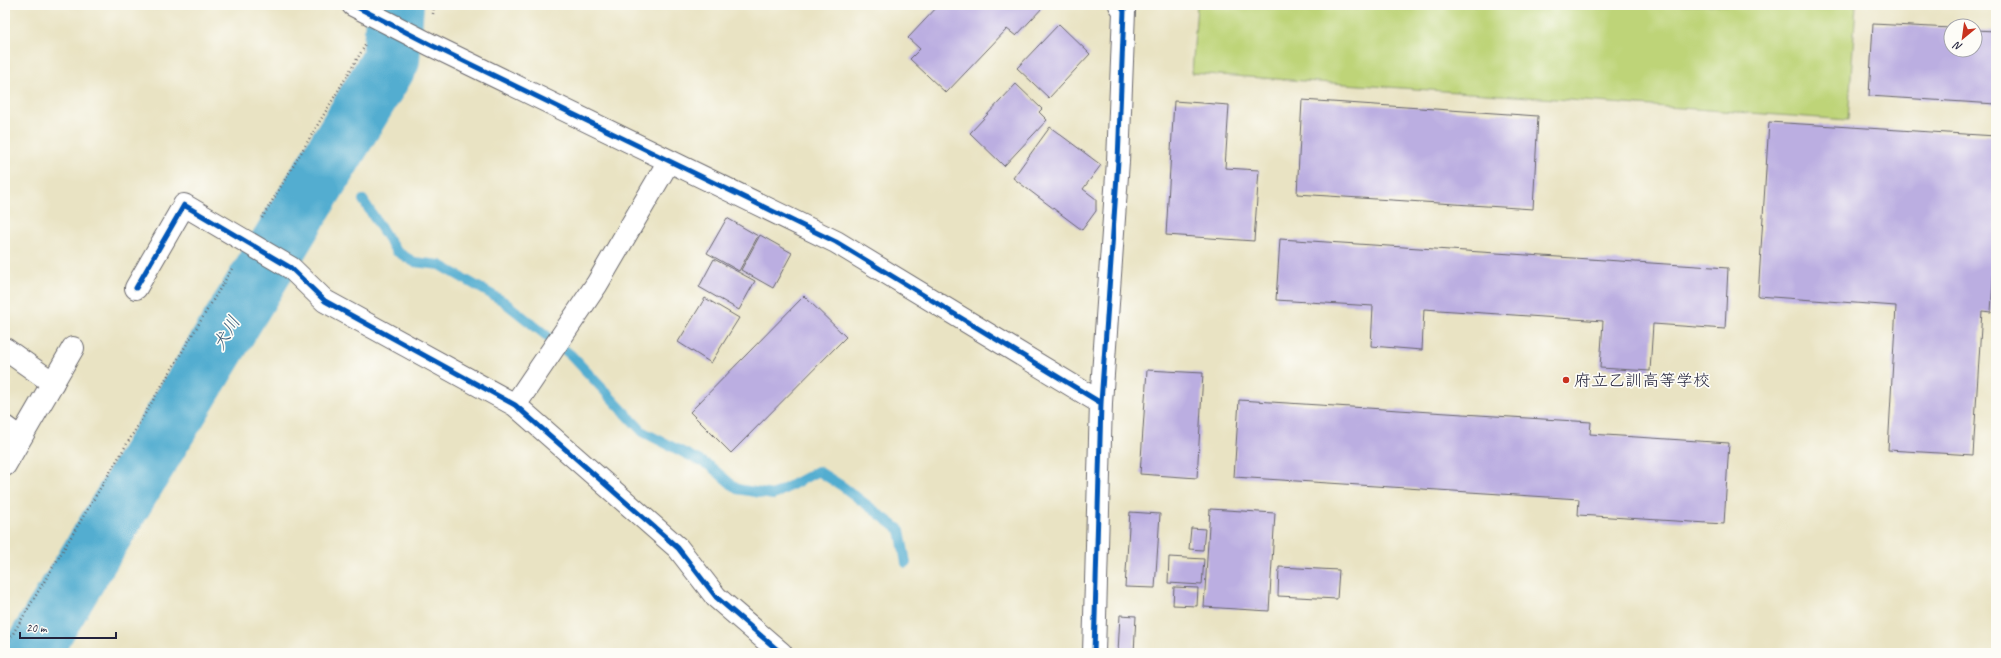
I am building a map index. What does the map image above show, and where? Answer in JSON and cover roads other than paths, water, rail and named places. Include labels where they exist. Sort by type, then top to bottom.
[{"type":"street","points":[[353,5],[836,242],[1101,403]]},
{"type":"street","points":[[1094,653],[1101,403],[1118,161],[1124,10],[1120,5]]},
{"type":"street","points":[[515,405],[597,284],[669,161]]},
{"type":"street","points":[[136,288],[184,205],[292,268],[325,301],[515,405],[678,548],[716,597],[781,653]]},
{"type":"street","points":[[5,465],[13,432],[52,383],[73,348]]},
{"type":"street","points":[[5,349],[52,383]]},
{"type":"waterway","name":"犬川","points":[[31,653],[391,60],[395,5]]},
{"type":"waterway","points":[[363,200],[396,251],[414,262],[440,265],[503,301],[571,355],[643,432],[710,466],[737,489],[773,495],[818,471],[842,486],[900,530],[906,563]]},
{"type":"waterway","name":"犬川","points":[[37,643],[38,653]]},
{"type":"place","name":"府立乙訓高等学校","points":[[1566,380]]}]
